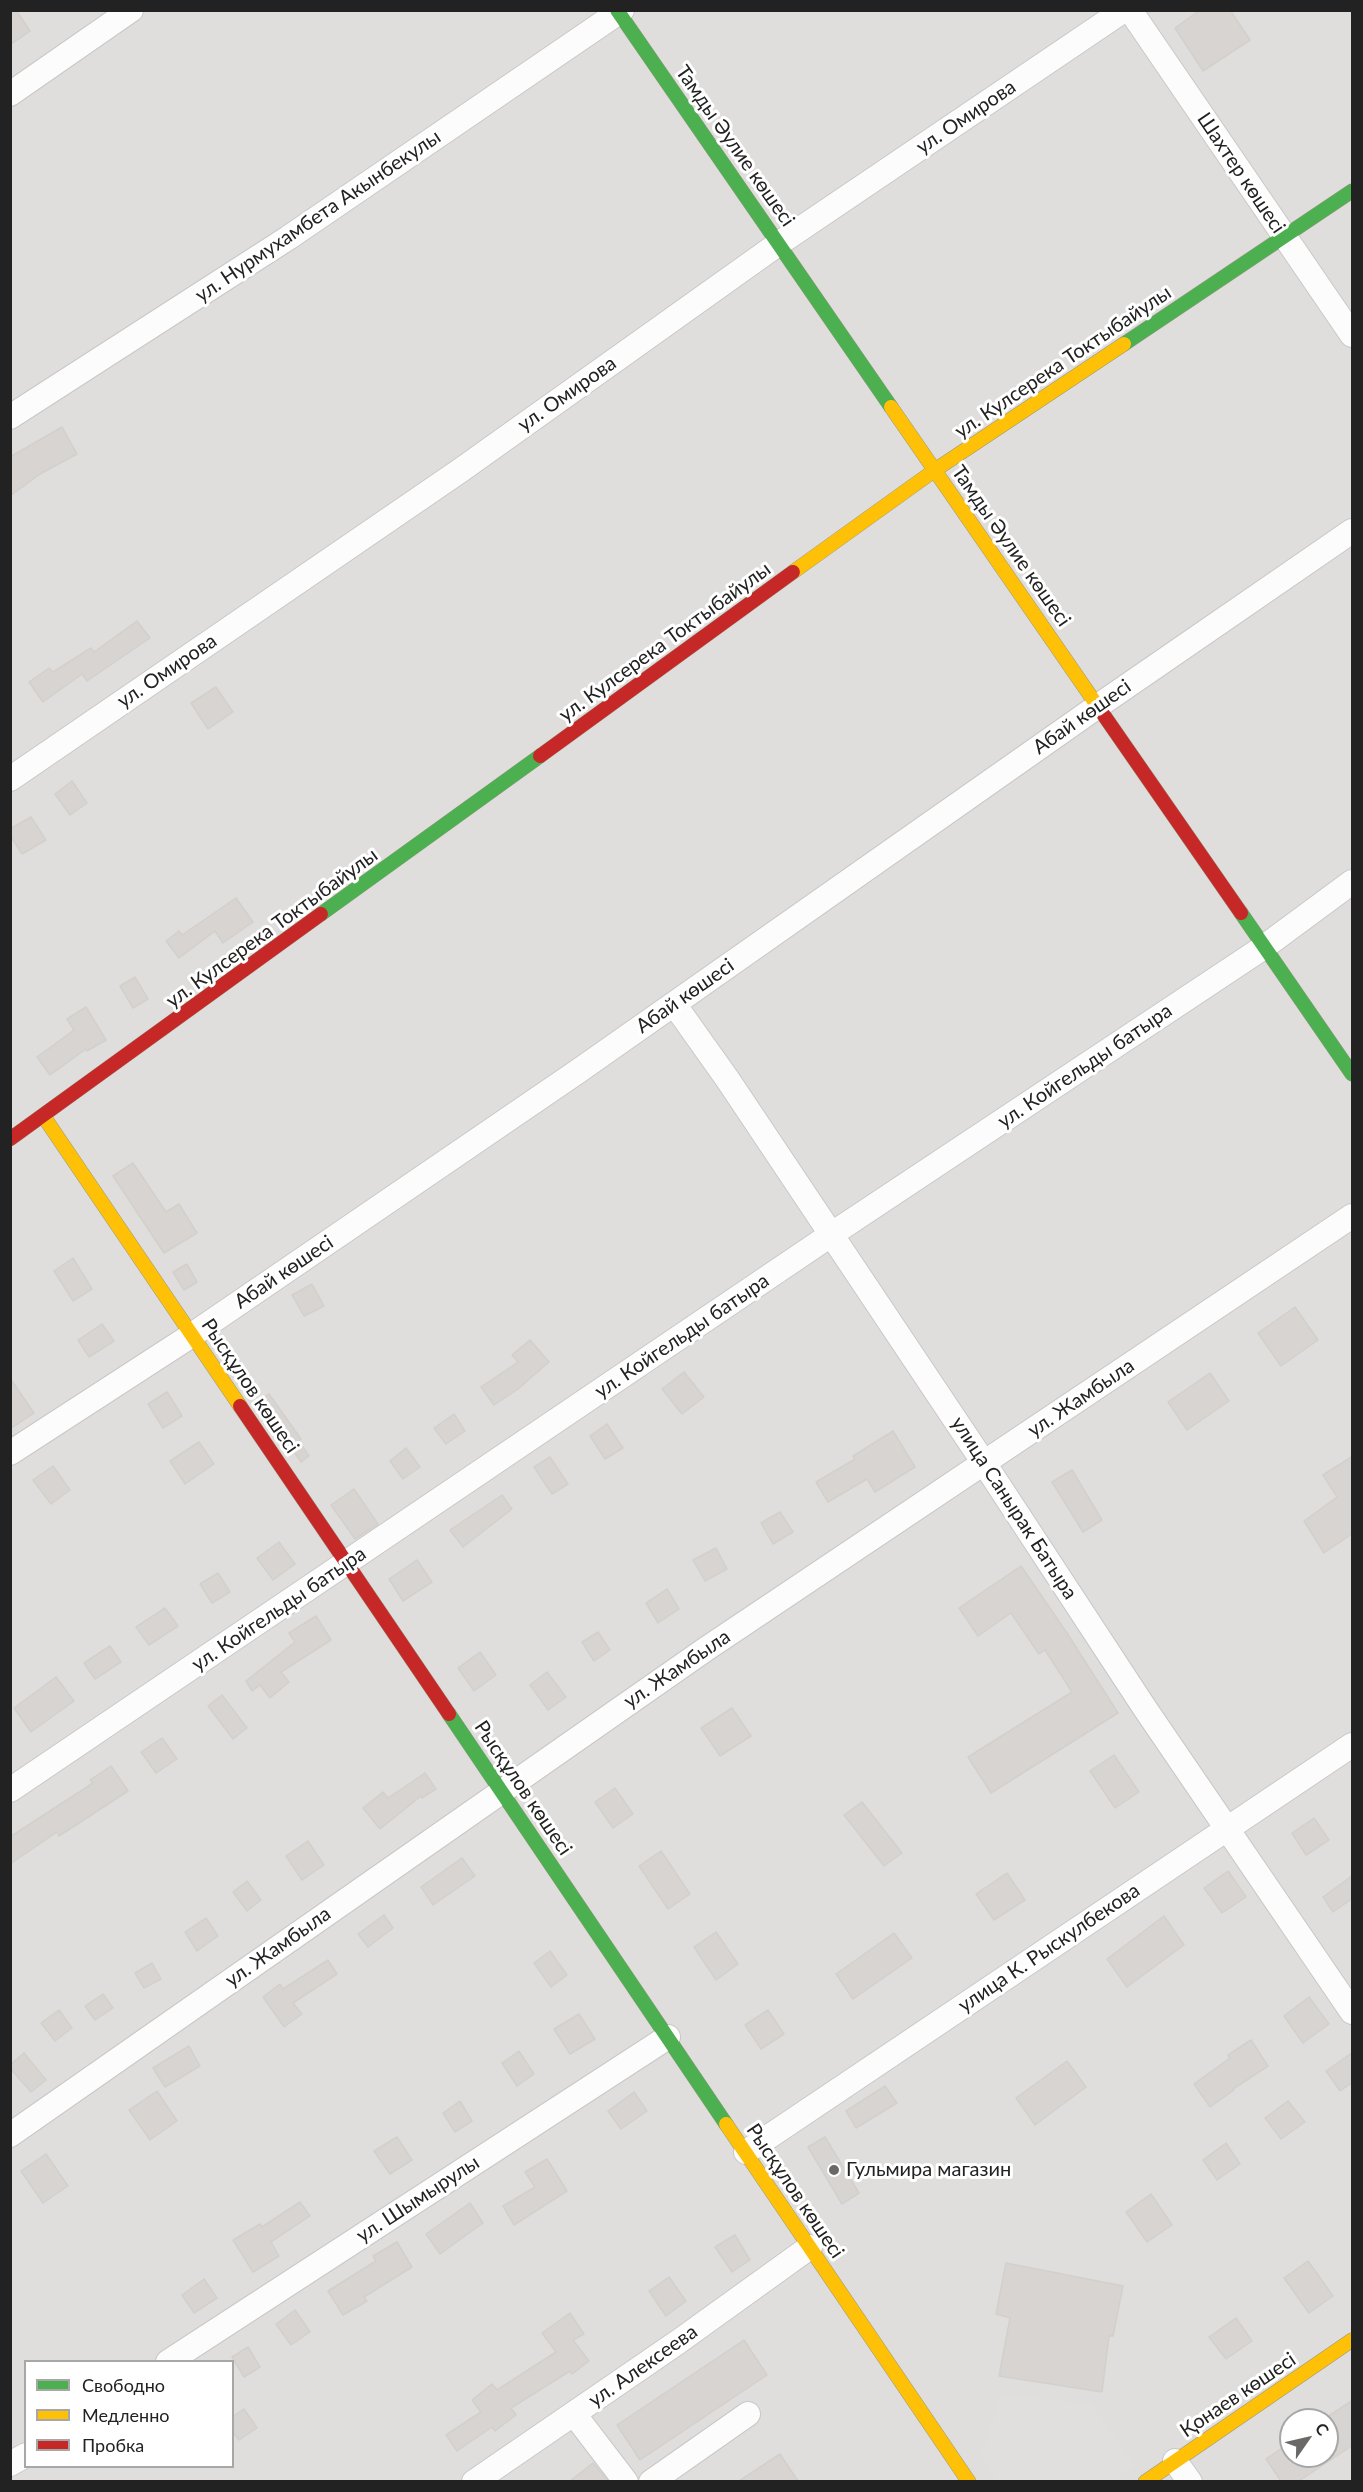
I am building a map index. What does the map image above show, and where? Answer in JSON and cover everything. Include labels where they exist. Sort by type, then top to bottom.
[{"type":"street","points":[[10,94],[131,10]]},
{"type":"street","name":"ул. Омирова","points":[[10,778],[461,470],[778,244],[1124,10]]},
{"type":"street","name":"Шахтер көшесі","points":[[1130,10],[1353,335]]},
{"type":"street","name":"Тамды Әулие көшесі","points":[[619,11],[1353,1074]]},
{"type":"street","name":"ул. Нурмухамбета Акынбекулы","points":[[10,417],[288,238],[619,11]]},
{"type":"street","name":"ул. Кулсерека Токтыбайулы","points":[[10,1139],[44,1117],[935,471],[1353,191]]},
{"type":"street","name":"Абай көшесі","points":[[10,1453],[192,1335],[674,1004],[1098,706],[1353,531]]},
{"type":"street","name":"ул. Койгельды батыра","points":[[10,1790],[832,1234],[1264,947],[1353,882]]},
{"type":"street","name":"улица Санырак Батыра","points":[[674,1004],[832,1234],[1144,1707],[1353,2012]]},
{"type":"street","name":"Рысқұлов көшесі","points":[[44,1117],[969,2481]]},
{"type":"street","name":"ул. Жамбыла","points":[[10,2135],[501,1791],[1353,1216]]},
{"type":"street","name":"улица К. Рыскулбекова","points":[[746,2152],[1353,1745]]},
{"type":"street","name":"ул. Шымырулы","points":[[170,2360],[668,2037]]},
{"type":"street","name":"ул. Алексеева","points":[[474,2481],[678,2342],[810,2247]]},
{"type":"street","name":"Қонаев көшесі","points":[[1145,2481],[1352,2342]]},
{"type":"street","points":[[574,2414],[626,2481]]},
{"type":"street","points":[[651,2481],[748,2414]]},
{"type":"street","points":[[10,2464],[24,2456]]},
{"type":"street","points":[[1175,2461],[1190,2481]]},
{"type":"shaded area","points":[[11,11],[1352,11],[1352,2481],[11,2482]]},
{"type":"shaded area","points":[[1002,2394],[1091,2404],[1136,2466],[1113,2481],[997,2481],[981,2457]]},
{"type":"building","points":[[10,10],[16,10],[30,31],[10,45]]},
{"type":"building","points":[[1200,10],[1230,10],[1250,40],[1203,71],[1175,28]]},
{"type":"building","points":[[62,427],[77,454],[40,474],[10,496],[10,457]]},
{"type":"building","points":[[137,621],[150,638],[87,681],[82,674],[43,702],[29,682],[49,668],[53,672],[91,648],[94,652]]},
{"type":"building","points":[[216,687],[233,712],[208,729],[191,703]]},
{"type":"building","points":[[72,781],[87,803],[70,815],[55,794]]},
{"type":"building","points":[[31,817],[46,840],[22,854],[10,835],[10,829]]},
{"type":"building","points":[[236,898],[253,922],[223,943],[215,931],[179,958],[166,941],[179,931],[182,935]]},
{"type":"building","points":[[135,977],[148,999],[133,1008],[120,986]]},
{"type":"building","points":[[86,1007],[106,1040],[87,1051],[86,1049],[50,1075],[37,1057],[74,1030],[67,1019]]},
{"type":"building","points":[[133,1163],[166,1212],[179,1204],[197,1233],[164,1253],[113,1176]]},
{"type":"building","points":[[73,1258],[92,1289],[73,1301],[54,1271]]},
{"type":"building","points":[[187,1264],[197,1282],[184,1290],[173,1272]]},
{"type":"building","points":[[312,1284],[324,1306],[304,1316],[292,1295]]},
{"type":"building","points":[[1295,1307],[1318,1340],[1281,1366],[1258,1333]]},
{"type":"building","points":[[102,1324],[114,1341],[89,1357],[78,1340]]},
{"type":"building","points":[[530,1340],[549,1362],[518,1389],[494,1405],[481,1387],[518,1362],[512,1355]]},
{"type":"building","points":[[684,1372],[704,1397],[682,1414],[662,1389]]},
{"type":"building","points":[[1210,1373],[1229,1401],[1187,1430],[1168,1402]]},
{"type":"building","points":[[10,1378],[34,1413],[10,1429]]},
{"type":"building","points":[[167,1392],[182,1416],[163,1428],[148,1404]]},
{"type":"building","points":[[269,1394],[301,1439],[299,1441],[309,1456],[301,1462],[259,1401]]},
{"type":"building","points":[[454,1414],[465,1431],[446,1444],[434,1428]]},
{"type":"building","points":[[607,1424],[623,1448],[605,1459],[590,1436]]},
{"type":"building","points":[[893,1431],[915,1467],[875,1492],[867,1479],[828,1502],[816,1482],[855,1459],[853,1456]]},
{"type":"building","points":[[199,1442],[214,1464],[185,1484],[170,1461]]},
{"type":"building","points":[[406,1448],[420,1467],[403,1479],[390,1461]]},
{"type":"building","points":[[1353,1456],[1353,1533],[1324,1553],[1304,1521],[1337,1497],[1323,1475]]},
{"type":"building","points":[[550,1457],[568,1484],[552,1494],[534,1467]]},
{"type":"building","points":[[53,1466],[70,1490],[51,1504],[33,1480]]},
{"type":"building","points":[[1072,1470],[1102,1520],[1083,1532],[1052,1482]]},
{"type":"building","points":[[354,1489],[378,1524],[355,1539],[331,1505]]},
{"type":"building","points":[[502,1495],[512,1509],[463,1547],[450,1530]]},
{"type":"building","points":[[780,1512],[793,1532],[773,1544],[761,1523]]},
{"type":"building","points":[[279,1542],[295,1564],[273,1580],[257,1558]]},
{"type":"building","points":[[716,1548],[727,1569],[705,1581],[693,1560]]},
{"type":"building","points":[[417,1560],[432,1582],[403,1601],[389,1579]]},
{"type":"building","points":[[1021,1566],[1118,1713],[991,1793],[968,1757],[1072,1692],[1045,1650],[1039,1654],[1011,1613],[978,1636],[959,1608]]},
{"type":"building","points":[[218,1573],[230,1592],[212,1603],[200,1584]]},
{"type":"building","points":[[667,1589],[679,1609],[658,1623],[646,1603]]},
{"type":"building","points":[[165,1608],[178,1626],[149,1645],[136,1627]]},
{"type":"building","points":[[316,1616],[331,1640],[281,1672],[289,1682],[270,1698],[260,1685],[252,1691],[246,1681],[295,1642],[289,1633]]},
{"type":"building","points":[[598,1632],[610,1650],[594,1661],[582,1642]]},
{"type":"building","points":[[110,1646],[121,1662],[95,1679],[84,1663]]},
{"type":"building","points":[[480,1652],[496,1675],[474,1691],[458,1668]]},
{"type":"building","points":[[547,1672],[566,1697],[548,1710],[530,1685]]},
{"type":"building","points":[[56,1677],[74,1701],[31,1732],[14,1708]]},
{"type":"building","points":[[222,1695],[247,1728],[233,1739],[208,1706]]},
{"type":"building","points":[[732,1708],[751,1736],[720,1756],[701,1728]]},
{"type":"building","points":[[162,1738],[177,1759],[156,1773],[141,1752]]},
{"type":"building","points":[[1114,1755],[1139,1792],[1115,1808],[1090,1771]]},
{"type":"building","points":[[111,1766],[128,1791],[59,1836],[57,1832],[10,1864],[10,1837],[93,1783],[90,1780]]},
{"type":"building","points":[[425,1773],[436,1789],[422,1798],[421,1796],[380,1829],[363,1808],[383,1792],[388,1798]]},
{"type":"building","points":[[615,1788],[633,1814],[613,1828],[595,1802]]},
{"type":"building","points":[[862,1802],[902,1853],[884,1866],[844,1815]]},
{"type":"building","points":[[1314,1818],[1329,1840],[1306,1855],[1292,1833]]},
{"type":"building","points":[[308,1841],[324,1865],[302,1880],[286,1856]]},
{"type":"building","points":[[661,1851],[690,1894],[668,1909],[639,1866]]},
{"type":"building","points":[[462,1858],[475,1876],[433,1905],[421,1887]]},
{"type":"building","points":[[1228,1871],[1246,1897],[1222,1913],[1204,1888]]},
{"type":"building","points":[[1007,1873],[1025,1900],[994,1920],[976,1894]]},
{"type":"building","points":[[1353,1875],[1353,1898],[1333,1912],[1323,1897]]},
{"type":"building","points":[[247,1881],[261,1900],[247,1911],[233,1892]]},
{"type":"building","points":[[384,1915],[393,1928],[368,1947],[358,1934]]},
{"type":"building","points":[[1164,1916],[1184,1945],[1127,1987],[1107,1959]]},
{"type":"building","points":[[206,1918],[218,1936],[197,1951],[185,1932]]},
{"type":"building","points":[[716,1932],[738,1964],[716,1980],[694,1947]]},
{"type":"building","points":[[894,1933],[912,1958],[853,1999],[836,1974]]},
{"type":"building","points":[[550,1951],[567,1975],[551,1987],[534,1963]]},
{"type":"building","points":[[328,1960],[337,1974],[293,2003],[302,2014],[284,2027],[263,1997],[280,1984],[283,1989]]},
{"type":"building","points":[[152,1963],[161,1979],[144,1988],[135,1973]]},
{"type":"building","points":[[103,1994],[113,2008],[95,2020],[85,2006]]},
{"type":"building","points":[[1309,1997],[1329,2024],[1303,2043],[1284,2016]]},
{"type":"building","points":[[59,2010],[72,2028],[55,2041],[41,2023]]},
{"type":"building","points":[[768,2010],[784,2034],[761,2049],[745,2025]]},
{"type":"building","points":[[579,2014],[595,2039],[570,2054],[554,2029]]},
{"type":"building","points":[[1251,2040],[1268,2066],[1210,2107],[1194,2084],[1230,2058],[1228,2055]]},
{"type":"building","points":[[189,2046],[200,2066],[165,2087],[153,2068]]},
{"type":"building","points":[[519,2051],[534,2074],[517,2086],[502,2063]]},
{"type":"building","points":[[1353,2052],[1353,2082],[1340,2091],[1326,2071]]},
{"type":"building","points":[[24,2053],[46,2080],[31,2092],[10,2068],[10,2065]]},
{"type":"building","points":[[1067,2061],[1086,2087],[1035,2125],[1016,2098]]},
{"type":"building","points":[[885,2086],[897,2103],[856,2128],[846,2111]]},
{"type":"building","points":[[157,2091],[177,2121],[150,2140],[129,2110]]},
{"type":"building","points":[[634,2092],[647,2111],[621,2129],[608,2111]]},
{"type":"building","points":[[460,2101],[472,2121],[455,2132],[443,2113]]},
{"type":"building","points":[[1288,2101],[1305,2122],[1281,2139],[1265,2118]]},
{"type":"building","points":[[397,2137],[412,2160],[390,2174],[374,2151]]},
{"type":"building","name":"Гульмира магазин","points":[[825,2137],[859,2193],[842,2204],[808,2147]]},
{"type":"building","points":[[1226,2143],[1240,2164],[1217,2180],[1203,2160]]},
{"type":"building","points":[[46,2154],[68,2186],[43,2203],[21,2171]]},
{"type":"building","points":[[547,2159],[567,2191],[514,2225],[503,2206],[535,2187],[525,2172]]},
{"type":"building","points":[[1151,2194],[1172,2225],[1147,2242],[1126,2212]]},
{"type":"building","points":[[300,2202],[310,2216],[271,2242],[279,2256],[253,2272],[233,2240],[260,2224],[262,2227]]},
{"type":"building","points":[[470,2203],[483,2223],[440,2254],[426,2234]]},
{"type":"building","points":[[735,2235],[750,2260],[732,2272],[715,2247]]},
{"type":"building","points":[[397,2242],[412,2267],[364,2297],[367,2301],[343,2315],[328,2291],[376,2261],[373,2256]]},
{"type":"building","points":[[1308,2261],[1333,2296],[1309,2313],[1284,2278]]},
{"type":"building","points":[[1006,2263],[1123,2286],[1113,2336],[1109,2336],[1102,2392],[999,2376],[1010,2318],[996,2314]]},
{"type":"building","points":[[669,2277],[686,2301],[666,2316],[649,2291]]},
{"type":"building","points":[[204,2279],[217,2298],[194,2313],[182,2295]]},
{"type":"building","points":[[295,2310],[310,2332],[291,2345],[276,2324]]},
{"type":"building","points":[[570,2313],[584,2334],[573,2340],[589,2361],[572,2374],[570,2371],[511,2408],[516,2415],[495,2431],[492,2427],[457,2451],[446,2435],[481,2412],[472,2400],[492,2384],[497,2390],[556,2352],[542,2333]]},
{"type":"building","points":[[1236,2318],[1252,2341],[1226,2359],[1209,2337]]},
{"type":"building","points":[[744,2340],[767,2375],[640,2460],[617,2425]]},
{"type":"building","points":[[248,2347],[260,2367],[244,2377],[232,2357]]},
{"type":"building","points":[[1353,2400],[1353,2445],[1339,2454],[1339,2409]]},
{"type":"building","points":[[244,2409],[257,2428],[239,2440],[234,2434],[234,2416]]},
{"type":"building","points":[[1279,2450],[1279,2468],[1318,2468],[1299,2481],[1281,2481],[1266,2459]]},
{"type":"building","points":[[780,2454],[798,2481],[739,2481]]},
{"type":"building","points":[[593,2463],[608,2481],[570,2481]]},
{"type":"traffic: fast","points":[[617,10],[891,407]]},
{"type":"traffic: fast","points":[[1124,344],[1352,191]]},
{"type":"traffic: fast","points":[[321,914],[540,756]]},
{"type":"traffic: fast","points":[[1241,913],[1352,1074]]},
{"type":"traffic: fast","points":[[449,1714],[726,2124]]},
{"type":"traffic: slow","points":[[793,572],[935,470],[1124,344]]},
{"type":"traffic: slow","points":[[891,407],[1103,714]]},
{"type":"traffic: slow","points":[[44,1117],[240,1406]]},
{"type":"traffic: slow","points":[[726,2124],[969,2482]]},
{"type":"traffic: slow","points":[[1145,2482],[1352,2340]]},
{"type":"traffic: jam","points":[[540,756],[793,572]]},
{"type":"traffic: jam","points":[[1103,714],[1241,913]]},
{"type":"traffic: jam","points":[[10,1139],[321,914]]},
{"type":"traffic: jam","points":[[240,1406],[449,1714]]},
{"type":"place","name":"Гульмира магазин","points":[[834,2170]]}]
